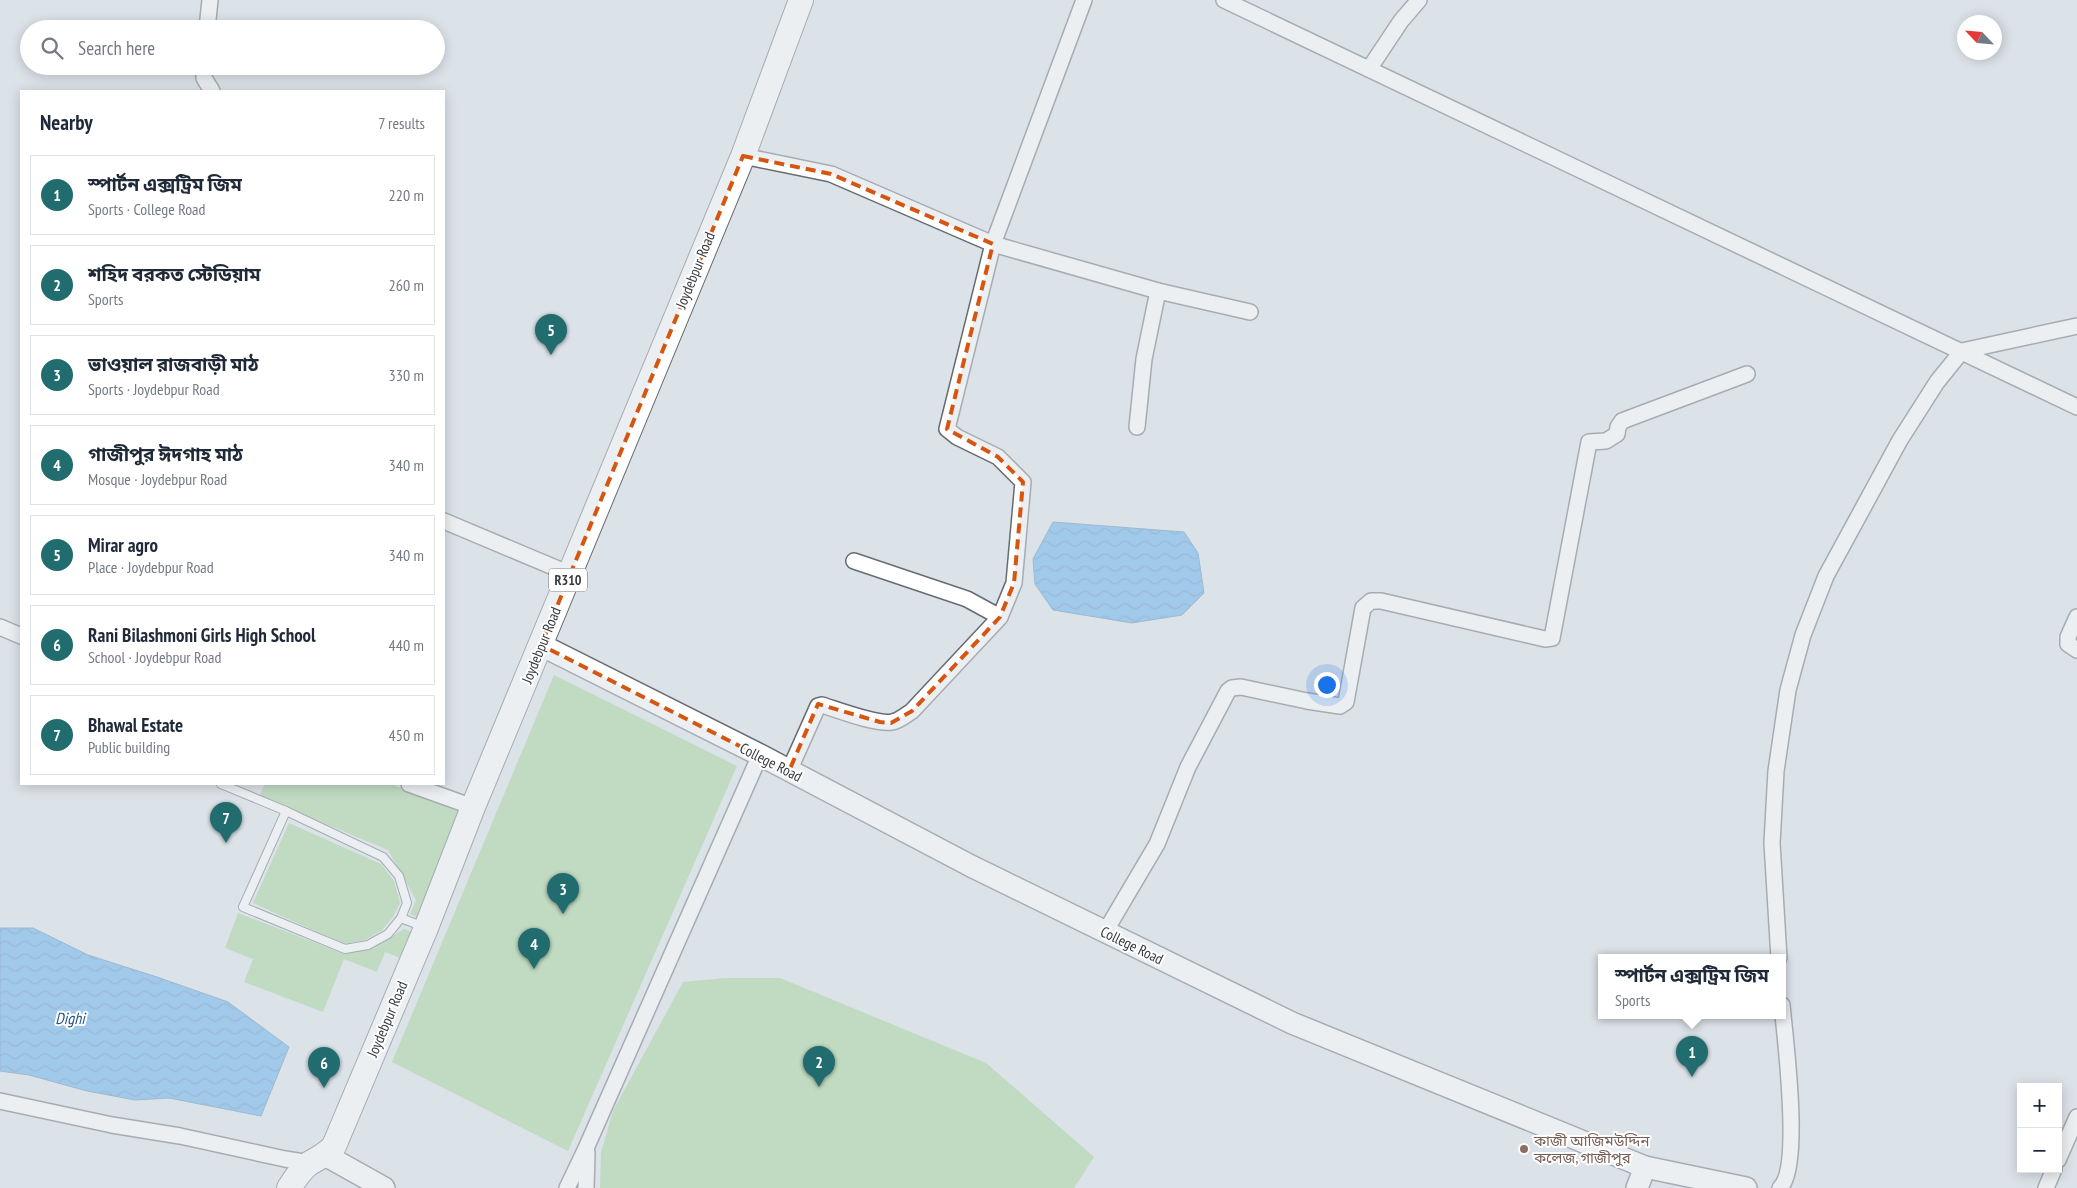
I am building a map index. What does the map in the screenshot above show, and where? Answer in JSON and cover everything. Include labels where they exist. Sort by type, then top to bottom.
[{"type":"main road","name":"Joydebpur Road","points":[[289,1188],[297,1175],[334,1146],[426,928],[473,807],[742,156],[800,0]]},
{"type":"main road","name":"College Road","points":[[541,645],[971,866],[1292,1023],[1645,1167],[1746,1188]]},
{"type":"main road","points":[[318,1159],[384,1188]]},
{"type":"main road","points":[[1637,1188],[1645,1167]]},
{"type":"street","points":[[208,20],[210,0]]},
{"type":"street","points":[[789,771],[818,706],[822,705],[880,722],[891,722],[903,718],[912,711],[1000,617],[1014,583],[1024,482],[998,457],[957,437],[947,429],[993,244],[1084,0]]},
{"type":"street","points":[[1224,0],[2077,407]]},
{"type":"street","points":[[1369,69],[1401,21],[1419,0]]},
{"type":"street","points":[[204,75],[211,90]]},
{"type":"street","points":[[742,156],[831,174],[993,244],[1158,291],[1250,312]]},
{"type":"street","points":[[1137,427],[1144,359],[1158,291]]},
{"type":"street","points":[[1779,954],[1772,843],[1776,771],[1788,690],[1804,635],[1826,576],[1900,440],[1937,382],[1962,351],[2077,326]]},
{"type":"street","points":[[1105,932],[1157,844],[1188,767],[1228,691],[1241,686],[1307,701],[1340,706],[1346,702],[1363,608],[1371,601],[1381,601],[1545,639],[1552,638],[1589,442],[1606,441],[1617,434],[1622,422],[1747,374]]},
{"type":"street","points":[[445,521],[570,574]]},
{"type":"street","points":[[854,561],[966,599],[1000,617]]},
{"type":"street","points":[[2077,617],[2068,637],[2068,644],[2077,650]]},
{"type":"street","points":[[0,627],[20,636]]},
{"type":"street","points":[[567,1188],[588,1146],[760,756]]},
{"type":"street","points":[[412,785],[473,807]]},
{"type":"street","points":[[1780,1188],[1786,1179],[1788,1171],[1791,1121],[1791,1096],[1783,1019]]},
{"type":"street","points":[[0,1101],[112,1125],[180,1136],[285,1159],[318,1159]]},
{"type":"street","points":[[2062,1151],[2077,1117]]},
{"type":"street","points":[[586,1188],[588,1146]]},
{"type":"street","points":[[2046,1188],[2052,1173]]},
{"type":"lane","points":[[223,785],[286,811],[383,857],[399,876],[407,903],[401,918],[388,934],[368,945],[345,949],[243,907],[286,811]]},
{"type":"lane","points":[[401,918],[426,928]]},
{"type":"highlighted area","points":[[743,156],[831,174],[993,244],[947,429],[998,457],[1023,482],[1014,583],[1000,617],[912,711],[891,723],[880,722],[818,704],[789,771],[541,645]]},
{"type":"green space","points":[[554,675],[737,766],[568,1151],[392,1062]]},
{"type":"green space","points":[[264,785],[393,785],[464,814],[421,919],[410,914],[416,900],[388,850],[259,796]]},
{"type":"green space","points":[[289,823],[381,864],[394,881],[400,903],[393,917],[382,930],[365,940],[344,944],[253,903]]},
{"type":"green space","points":[[238,913],[342,953],[372,949],[404,929],[414,933],[403,959],[385,952],[377,972],[344,959],[323,1012],[244,982],[253,959],[225,948]]},
{"type":"green space","points":[[725,978],[780,978],[986,1063],[1094,1157],[1074,1188],[600,1188],[601,1153],[613,1111],[683,982]]},
{"type":"water","points":[[1053,522],[1184,532],[1198,553],[1204,593],[1182,615],[1132,623],[1053,610],[1035,584],[1033,559]]},
{"type":"water","name":"Dighi","points":[[0,928],[33,928],[88,955],[228,1002],[289,1047],[261,1116],[169,1098],[135,1100],[87,1091],[29,1075],[0,1071]]},
{"type":"place","name":"Mirar agro","points":[[551,355]]},
{"type":"place","name":"Bhawal Estate","points":[[226,843]]},
{"type":"place","name":"ভাওয়াল রাজবাড়ী মাঠ","points":[[563,914]]},
{"type":"place","name":"গাজীপুর ঈদগাহ মাঠ","points":[[534,969]]},
{"type":"place","name":"স্পার্টন এক্সট্রিম জিম","points":[[1692,1077]]},
{"type":"place","name":"শহিদ বরকত স্টেডিয়াম","points":[[819,1087]]},
{"type":"place","name":"Rani Bilashmoni Girls High School","points":[[324,1088]]},
{"type":"place","name":"কাজী আজিমউদ্দিন কলেজ, গাজীপুর","points":[[1524,1149]]}]
